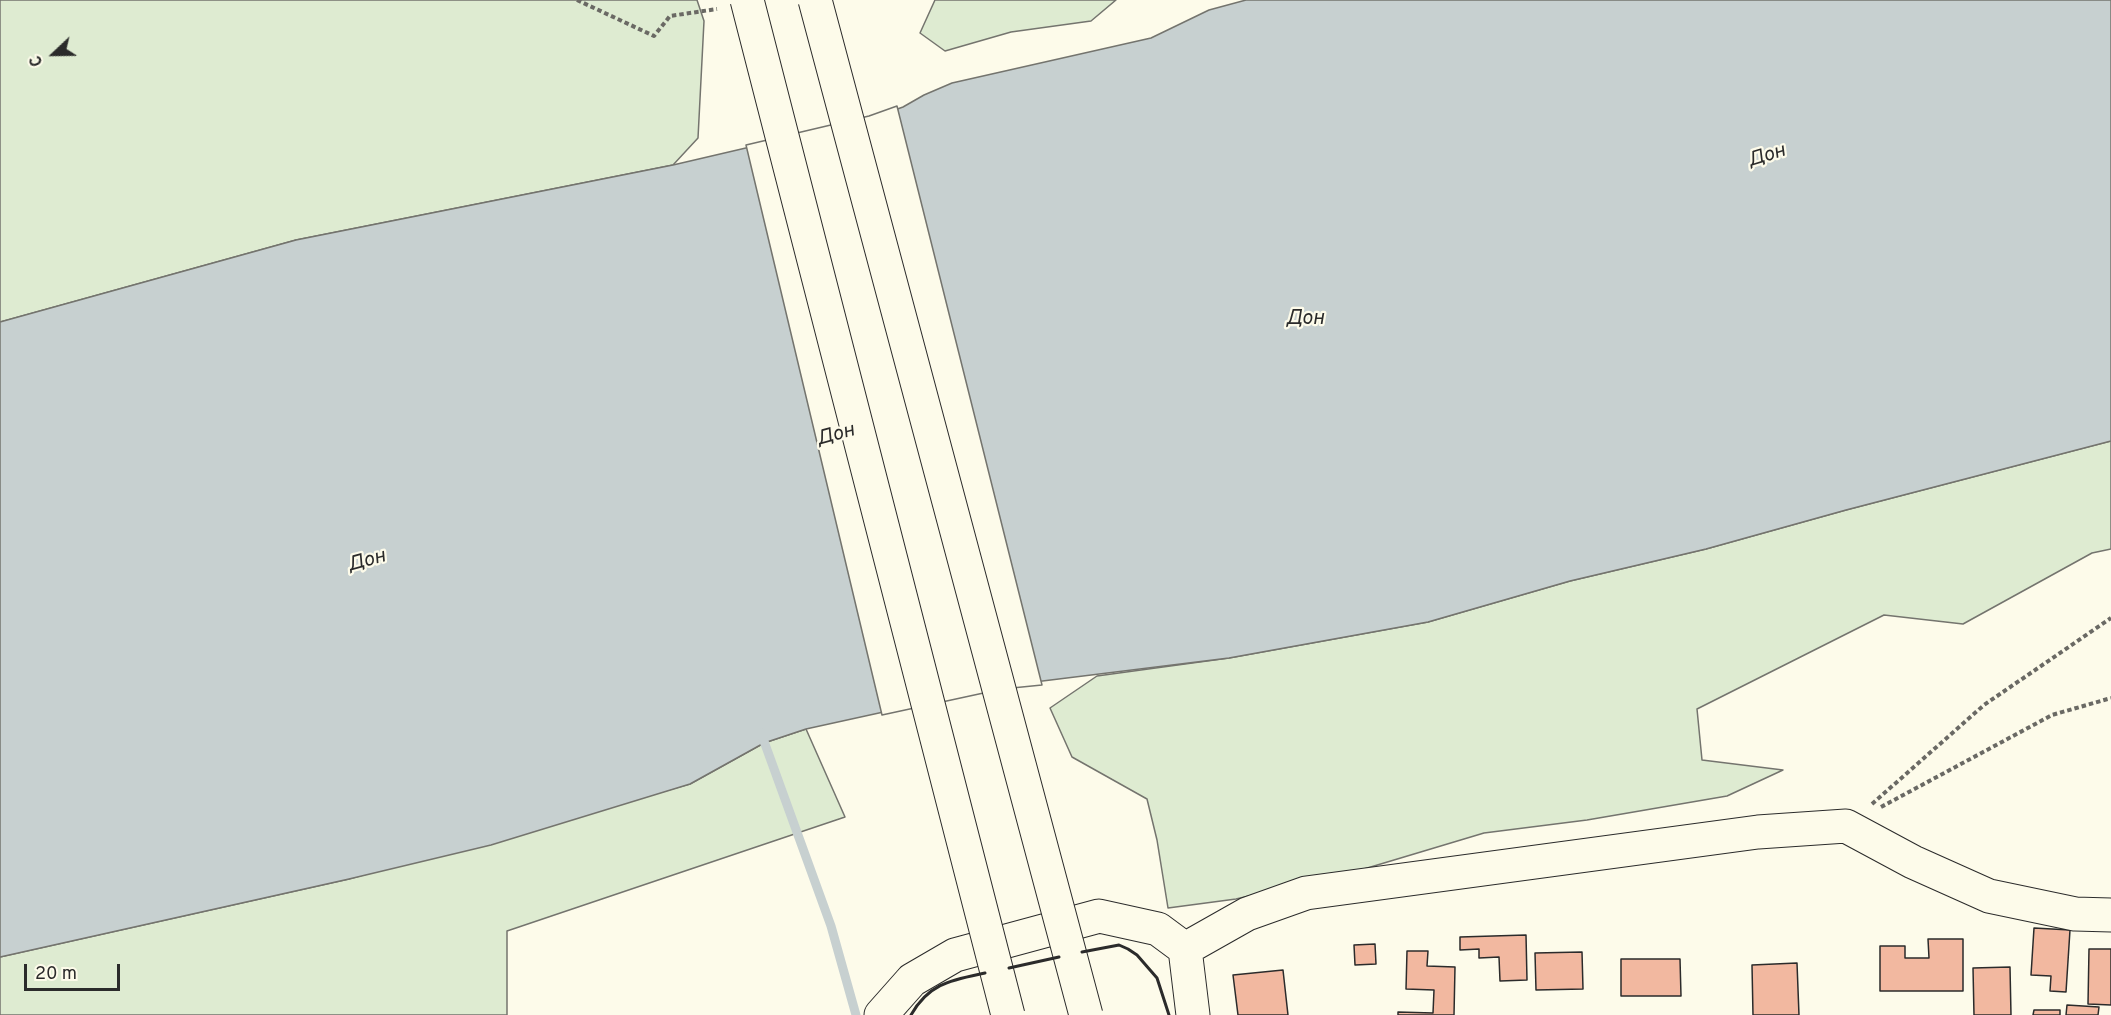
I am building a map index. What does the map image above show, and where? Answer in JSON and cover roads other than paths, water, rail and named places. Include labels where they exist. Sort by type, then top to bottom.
[{"type":"main road","points":[[747,0],[1008,1015]]},
{"type":"main road","points":[[815,0],[1086,1015]]},
{"type":"main road","points":[[1185,949],[1246,914],[1306,893],[1758,832],[1846,826],[1913,862],[1989,896],[2075,914],[2111,915]]},
{"type":"main road","points":[[881,1015],[912,980],[955,955],[1099,916],[1158,929],[1185,949],[1193,1015]]},
{"type":"water","name":"Дон","points":[[1246,0],[2111,0],[2111,441],[1706,549],[1570,581],[1428,622],[1229,658],[1002,686],[806,729],[764,743],[690,784],[491,845],[0,957],[0,322],[296,240],[673,165],[870,119],[903,107],[952,83],[1151,38],[1209,10]]},
{"type":"waterway","points":[[761,733],[831,926],[856,1015]]}]
